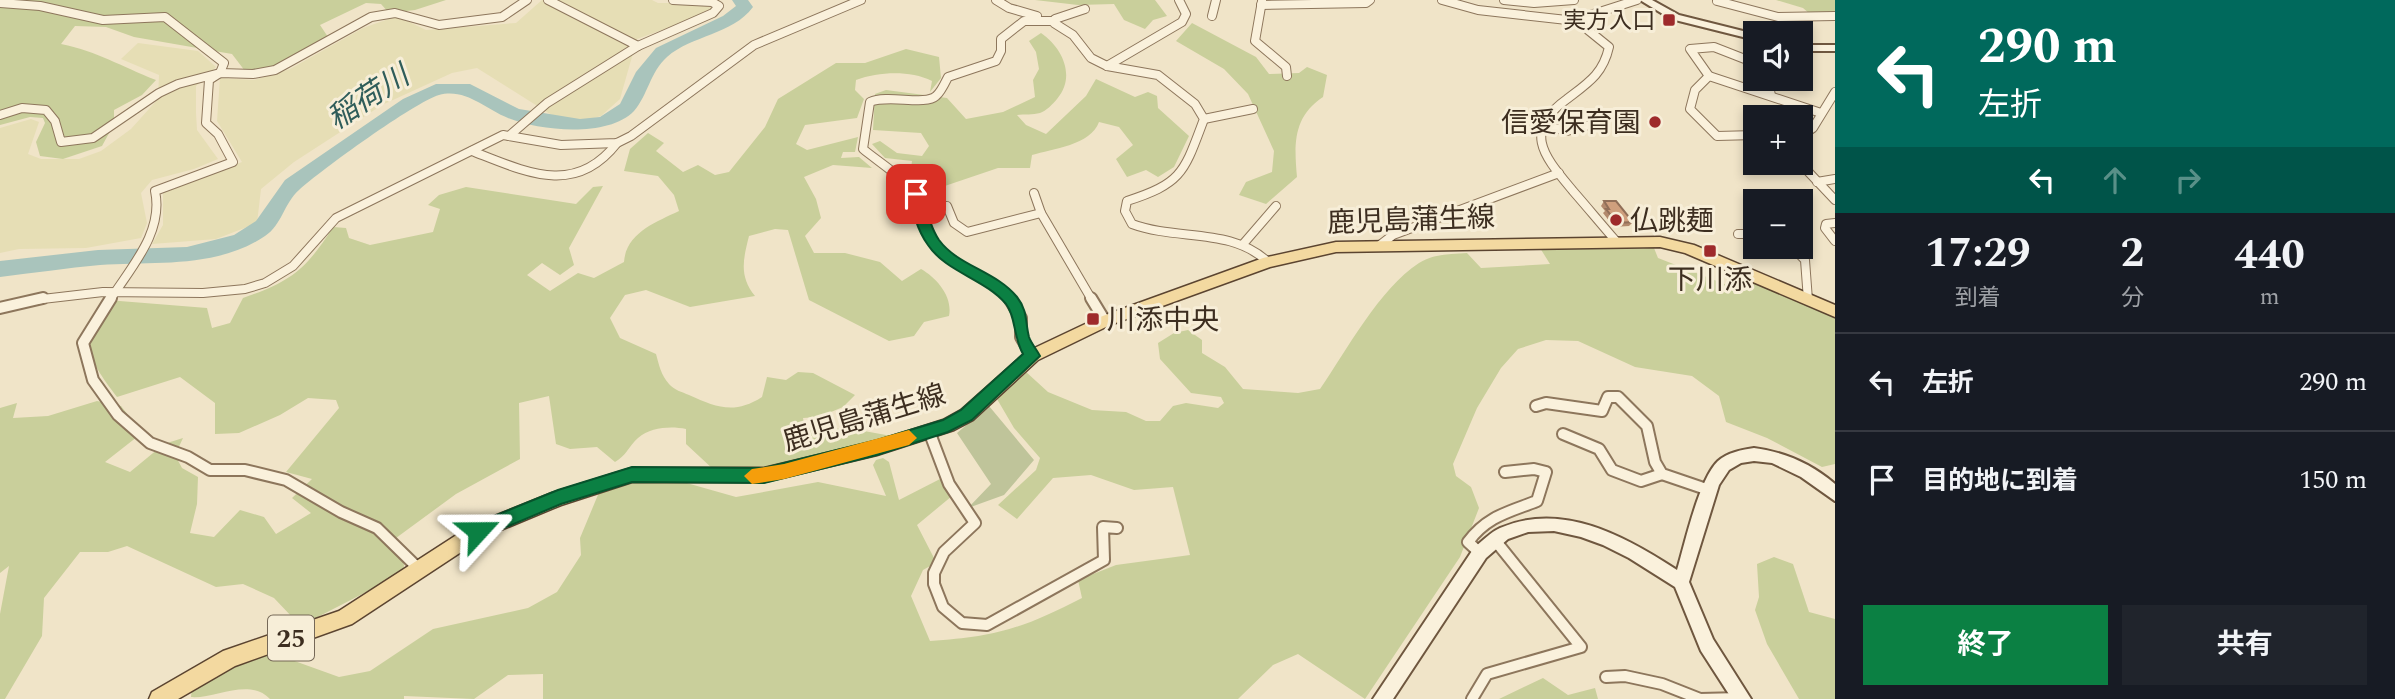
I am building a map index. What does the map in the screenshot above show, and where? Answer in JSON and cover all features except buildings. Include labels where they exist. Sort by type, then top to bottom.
[{"type":"main road","name":"鹿児島蒲生線","points":[[159,699],[230,658],[345,618],[496,522],[623,477],[653,473],[726,477],[764,475],[877,447],[929,430],[967,415],[1032,356],[1105,321],[1268,262],[1336,247],[1380,244],[1615,240],[1660,242],[1689,249],[1835,311]]},
{"type":"street","points":[[0,116],[22,108],[47,111],[55,120],[57,137],[61,142],[84,141],[117,126],[144,100],[159,92],[220,73],[257,75],[287,65],[335,35],[386,13],[402,13],[429,24],[439,25],[490,19],[534,0]]},
{"type":"street","points":[[548,0],[638,46]]},
{"type":"street","points":[[0,308],[21,301],[118,290],[216,295],[241,291],[284,273],[310,251],[324,227],[336,218],[510,133],[541,109],[638,46],[713,13],[719,6],[712,2],[673,0]]},
{"type":"street","points":[[510,133],[561,145],[617,143],[631,136],[754,45],[861,0]]},
{"type":"street","points":[[996,0],[1009,8],[1054,21],[1073,35],[1091,58],[1107,66],[1158,75],[1195,104],[1204,119]]},
{"type":"street","points":[[1107,66],[1182,22],[1186,14],[1179,0]]},
{"type":"street","points":[[1212,16],[1216,0]]},
{"type":"street","points":[[1287,76],[1286,67],[1255,41],[1262,3],[1366,3],[1370,0]]},
{"type":"street","points":[[1441,0],[1496,14],[1560,17],[1584,22]]},
{"type":"street","points":[[1504,0],[1534,3],[1574,0]]},
{"type":"street","points":[[1584,22],[1593,13],[1637,0]]},
{"type":"street","points":[[1645,0],[1675,16],[1743,34]]},
{"type":"street","points":[[1717,1],[1778,17],[1835,16]]},
{"type":"street","points":[[0,3],[40,6],[103,20],[164,17],[224,63],[220,73],[209,80],[206,123],[218,134],[233,162],[155,191],[159,210],[145,245],[83,343],[93,380],[118,415],[150,443],[188,457],[210,470],[245,470],[286,480],[341,512],[377,528],[419,569]]},
{"type":"street","points":[[1032,356],[1021,337],[1021,317],[1012,301],[992,282],[948,257],[934,243],[922,218],[916,194],[863,149],[870,102],[881,97],[929,100],[937,96],[948,78],[996,61],[1001,51],[1001,39],[1024,21],[1054,21],[1085,9]]},
{"type":"street","points":[[1584,22],[1588,30],[1609,47],[1608,56],[1591,84],[1553,106],[1542,125],[1541,146],[1544,156],[1615,240]]},
{"type":"street","points":[[1743,57],[1724,50],[1696,46],[1690,49],[1709,76],[1821,113]]},
{"type":"street","points":[[1813,48],[1835,48]]},
{"type":"street","points":[[1709,76],[1691,94],[1690,108],[1717,136],[1743,135]]},
{"type":"street","points":[[1770,91],[1771,96]]},
{"type":"street","points":[[1813,128],[1835,94]]},
{"type":"street","points":[[1204,119],[1252,109]]},
{"type":"street","points":[[1204,119],[1186,166],[1163,191],[1127,201],[1125,211],[1132,223],[1151,231],[1244,243],[1268,262]]},
{"type":"street","points":[[1542,125],[1567,131],[1590,125]]},
{"type":"street","points":[[472,151],[537,176],[564,176],[593,169],[610,154],[617,143]]},
{"type":"street","points":[[1380,244],[1393,235],[1559,173]]},
{"type":"street","points":[[1811,175],[1835,200]]},
{"type":"street","points":[[1817,182],[1835,179]]},
{"type":"street","points":[[1034,193],[1041,214],[1105,321]]},
{"type":"street","points":[[947,206],[954,223],[967,232],[1041,214]]},
{"type":"street","points":[[1244,243],[1276,206]]},
{"type":"street","points":[[1835,223],[1826,224],[1825,228],[1835,242]]},
{"type":"street","points":[[1738,234],[1743,234]]},
{"type":"street","points":[[1804,259],[1808,300]]},
{"type":"street","points":[[1536,406],[1546,403],[1602,411],[1608,397],[1618,397],[1647,426],[1655,462],[1662,474]]},
{"type":"street","points":[[929,430],[949,484],[975,523],[937,561],[933,573],[934,583],[948,616],[957,623],[976,627],[986,625],[1104,560],[1103,527],[1117,528]]},
{"type":"street","points":[[1563,434],[1599,449],[1612,470],[1641,481],[1662,474],[1709,491]]},
{"type":"street","points":[[1681,582],[1709,491],[1722,466],[1741,456],[1773,456],[1798,466],[1835,494]]},
{"type":"street","points":[[1480,553],[1468,542],[1476,530],[1505,510],[1537,501],[1546,471],[1534,469],[1505,472]]},
{"type":"street","points":[[1382,699],[1480,553],[1494,539],[1532,526],[1573,527],[1626,547],[1681,582],[1707,645],[1742,698]]},
{"type":"street","points":[[1472,699],[1487,674],[1581,647],[1494,539]]},
{"type":"street","points":[[1606,677],[1625,676],[1662,684],[1700,699],[1742,698]]},
{"type":"shaded area","points":[[542,0],[652,0],[658,3],[699,3],[713,8],[712,12],[637,39],[620,99],[601,116],[580,122],[558,119],[477,68],[452,73],[382,105],[294,162],[261,189],[257,223],[216,239],[152,244],[163,225],[163,191],[242,162],[217,121],[220,78],[254,80],[290,69],[363,28],[397,16],[426,30],[516,23]]},
{"type":"shaded area","points":[[138,43],[198,51],[216,67],[196,86],[196,113],[197,130],[218,159],[194,169],[152,180],[141,193],[147,223],[141,238],[86,248],[19,249],[0,253],[0,128],[31,119],[39,122],[28,154],[41,159],[79,159],[101,151],[131,129],[158,99],[159,75],[121,59]]},
{"type":"green space","points":[[0,0],[446,0],[415,10],[389,13],[381,4],[366,3],[320,25],[328,37],[288,60],[268,68],[245,71],[232,54],[134,37],[106,27],[75,26],[61,44],[98,55],[156,80],[142,95],[114,110],[114,124],[102,146],[63,159],[40,156],[36,142],[45,123],[43,118],[30,117],[0,125]]},
{"type":"green space","points":[[1035,0],[1155,0],[1167,16],[1153,20],[1145,29],[1124,20],[1114,4],[1078,5]]},
{"type":"green space","points":[[1776,0],[1835,0],[1835,13],[1810,14],[1803,8]]},
{"type":"green space","points":[[1192,23],[1256,57],[1269,74],[1299,73],[1307,67],[1327,75],[1323,97],[1306,113],[1298,132],[1297,177],[1266,204],[1239,195],[1246,182],[1272,172],[1274,151],[1248,94],[1224,69],[1176,41]]},
{"type":"green space","points":[[1041,33],[1061,55],[1066,82],[1057,99],[1045,111],[1017,115],[1026,125],[1046,134],[1086,96],[1096,79],[1135,97],[1148,92],[1157,96],[1158,108],[1189,136],[1174,167],[1158,177],[1146,170],[1127,177],[1116,159],[1133,145],[1119,127],[1099,122],[1095,130],[1080,141],[1032,155],[1030,168],[998,168],[930,191],[904,171],[911,168],[912,161],[885,158],[872,144],[880,141],[897,153],[922,156],[929,146],[921,133],[873,130],[875,94],[886,90],[947,98],[966,119],[1003,112],[1035,97],[1033,80],[1039,69],[1036,52],[1029,41]]},
{"type":"green space","points":[[906,49],[939,57],[941,78],[930,92],[932,81],[923,77],[894,73],[865,77],[856,80],[855,90],[864,99],[857,118],[805,125],[796,144],[807,150],[858,137],[855,152],[843,152],[841,158],[859,157],[872,168],[833,165],[804,177],[816,199],[821,218],[805,236],[814,253],[845,253],[880,262],[902,281],[921,269],[933,277],[946,295],[949,316],[924,322],[914,336],[889,341],[809,300],[788,230],[775,229],[749,236],[744,275],[755,296],[690,307],[646,290],[625,295],[610,318],[620,338],[656,354],[666,381],[678,391],[717,406],[743,406],[762,397],[767,377],[786,380],[798,372],[813,373],[855,395],[843,407],[819,417],[803,418],[805,428],[853,429],[897,437],[769,467],[714,470],[686,444],[686,429],[668,428],[643,434],[615,462],[597,447],[570,449],[556,444],[549,396],[519,403],[520,459],[456,494],[396,538],[404,565],[403,573],[308,622],[293,618],[274,598],[243,584],[216,587],[127,546],[108,552],[80,552],[44,598],[42,636],[5,699],[0,699],[0,614],[9,566],[0,573],[0,408],[17,403],[13,418],[48,416],[97,401],[121,406],[142,433],[105,462],[130,472],[164,444],[183,438],[175,455],[182,468],[198,477],[197,504],[190,533],[214,537],[240,510],[264,517],[276,534],[311,513],[292,498],[312,479],[286,472],[339,408],[336,400],[308,398],[280,415],[239,433],[215,434],[215,403],[180,377],[117,397],[95,365],[89,347],[90,324],[107,300],[207,308],[212,328],[230,323],[243,298],[273,286],[295,273],[314,254],[333,227],[346,228],[349,238],[370,245],[433,232],[440,209],[428,205],[439,195],[466,187],[576,204],[593,187],[603,186],[569,248],[574,265],[560,275],[542,263],[527,275],[550,291],[578,273],[594,278],[624,262],[630,243],[636,236],[679,211],[674,195],[658,176],[624,171],[630,149],[648,133],[664,143],[656,151],[683,172],[698,165],[715,175],[729,172],[765,127],[778,99],[836,63],[865,63]]},
{"type":"green space","points":[[1540,248],[1654,248],[1658,258],[1740,290],[1745,279],[1835,317],[1835,464],[1822,467],[1767,438],[1726,422],[1719,396],[1692,376],[1635,367],[1578,341],[1546,340],[1518,349],[1501,368],[1477,408],[1453,464],[1456,476],[1471,487],[1479,508],[1460,557],[1365,699],[1298,654],[1273,665],[1238,699],[543,699],[543,674],[508,675],[474,699],[404,696],[404,699],[270,699],[262,693],[242,689],[191,697],[192,685],[216,671],[287,647],[289,659],[339,677],[370,671],[433,629],[528,608],[557,592],[581,555],[580,538],[600,490],[648,479],[683,482],[736,497],[818,482],[886,496],[873,465],[876,460],[883,458],[889,462],[899,500],[942,478],[952,496],[917,525],[934,558],[932,565],[923,570],[911,596],[930,641],[991,634],[1026,624],[1082,598],[1078,580],[1116,565],[1190,555],[1173,487],[1134,490],[1091,475],[1053,478],[1017,519],[998,505],[1036,470],[1040,458],[1014,428],[997,399],[1025,371],[1048,392],[1092,410],[1126,412],[1146,421],[1160,421],[1173,406],[1186,403],[1218,408],[1224,403],[1221,397],[1191,393],[1160,359],[1158,343],[1174,333],[1188,330],[1202,340],[1202,353],[1225,367],[1243,389],[1298,393],[1320,389],[1377,304],[1404,274],[1424,260],[1467,253],[1481,268],[1550,264]]},
{"type":"green space","points":[[989,406],[1034,460],[1004,495],[968,508],[991,484],[957,433]]},
{"type":"green space","points":[[1774,557],[1793,564],[1809,612],[1835,619],[1835,699],[1799,699],[1767,644],[1755,610],[1759,597],[1757,564]]},
{"type":"green space","points":[[1543,678],[1568,695],[1595,688],[1598,699],[1499,699]]},
{"type":"waterway","name":"稲荷川","points":[[0,269],[98,258],[205,252],[241,241],[264,226],[292,185],[409,103],[436,90],[464,88],[514,114],[580,125],[605,122],[627,107],[645,72],[662,52],[729,20],[745,7],[740,0]]},
{"type":"slow traffic","points":[[752,476],[784,471],[909,438]]},
{"type":"place","name":"実方入口","points":[[1669,20]]},
{"type":"place","name":"信愛保育園","points":[[1655,122]]},
{"type":"place","name":"仏跳麺","points":[[1616,220]]},
{"type":"place","name":"下川添","points":[[1710,251]]},
{"type":"place","name":"川添中央","points":[[1093,319]]},
{"type":"route","points":[[478,531],[558,498],[632,475],[764,475],[877,447],[948,425],[967,415],[1032,356],[1021,337],[1021,317],[1012,301],[992,282],[948,257],[934,243],[922,218],[920,201],[916,194]]}]
